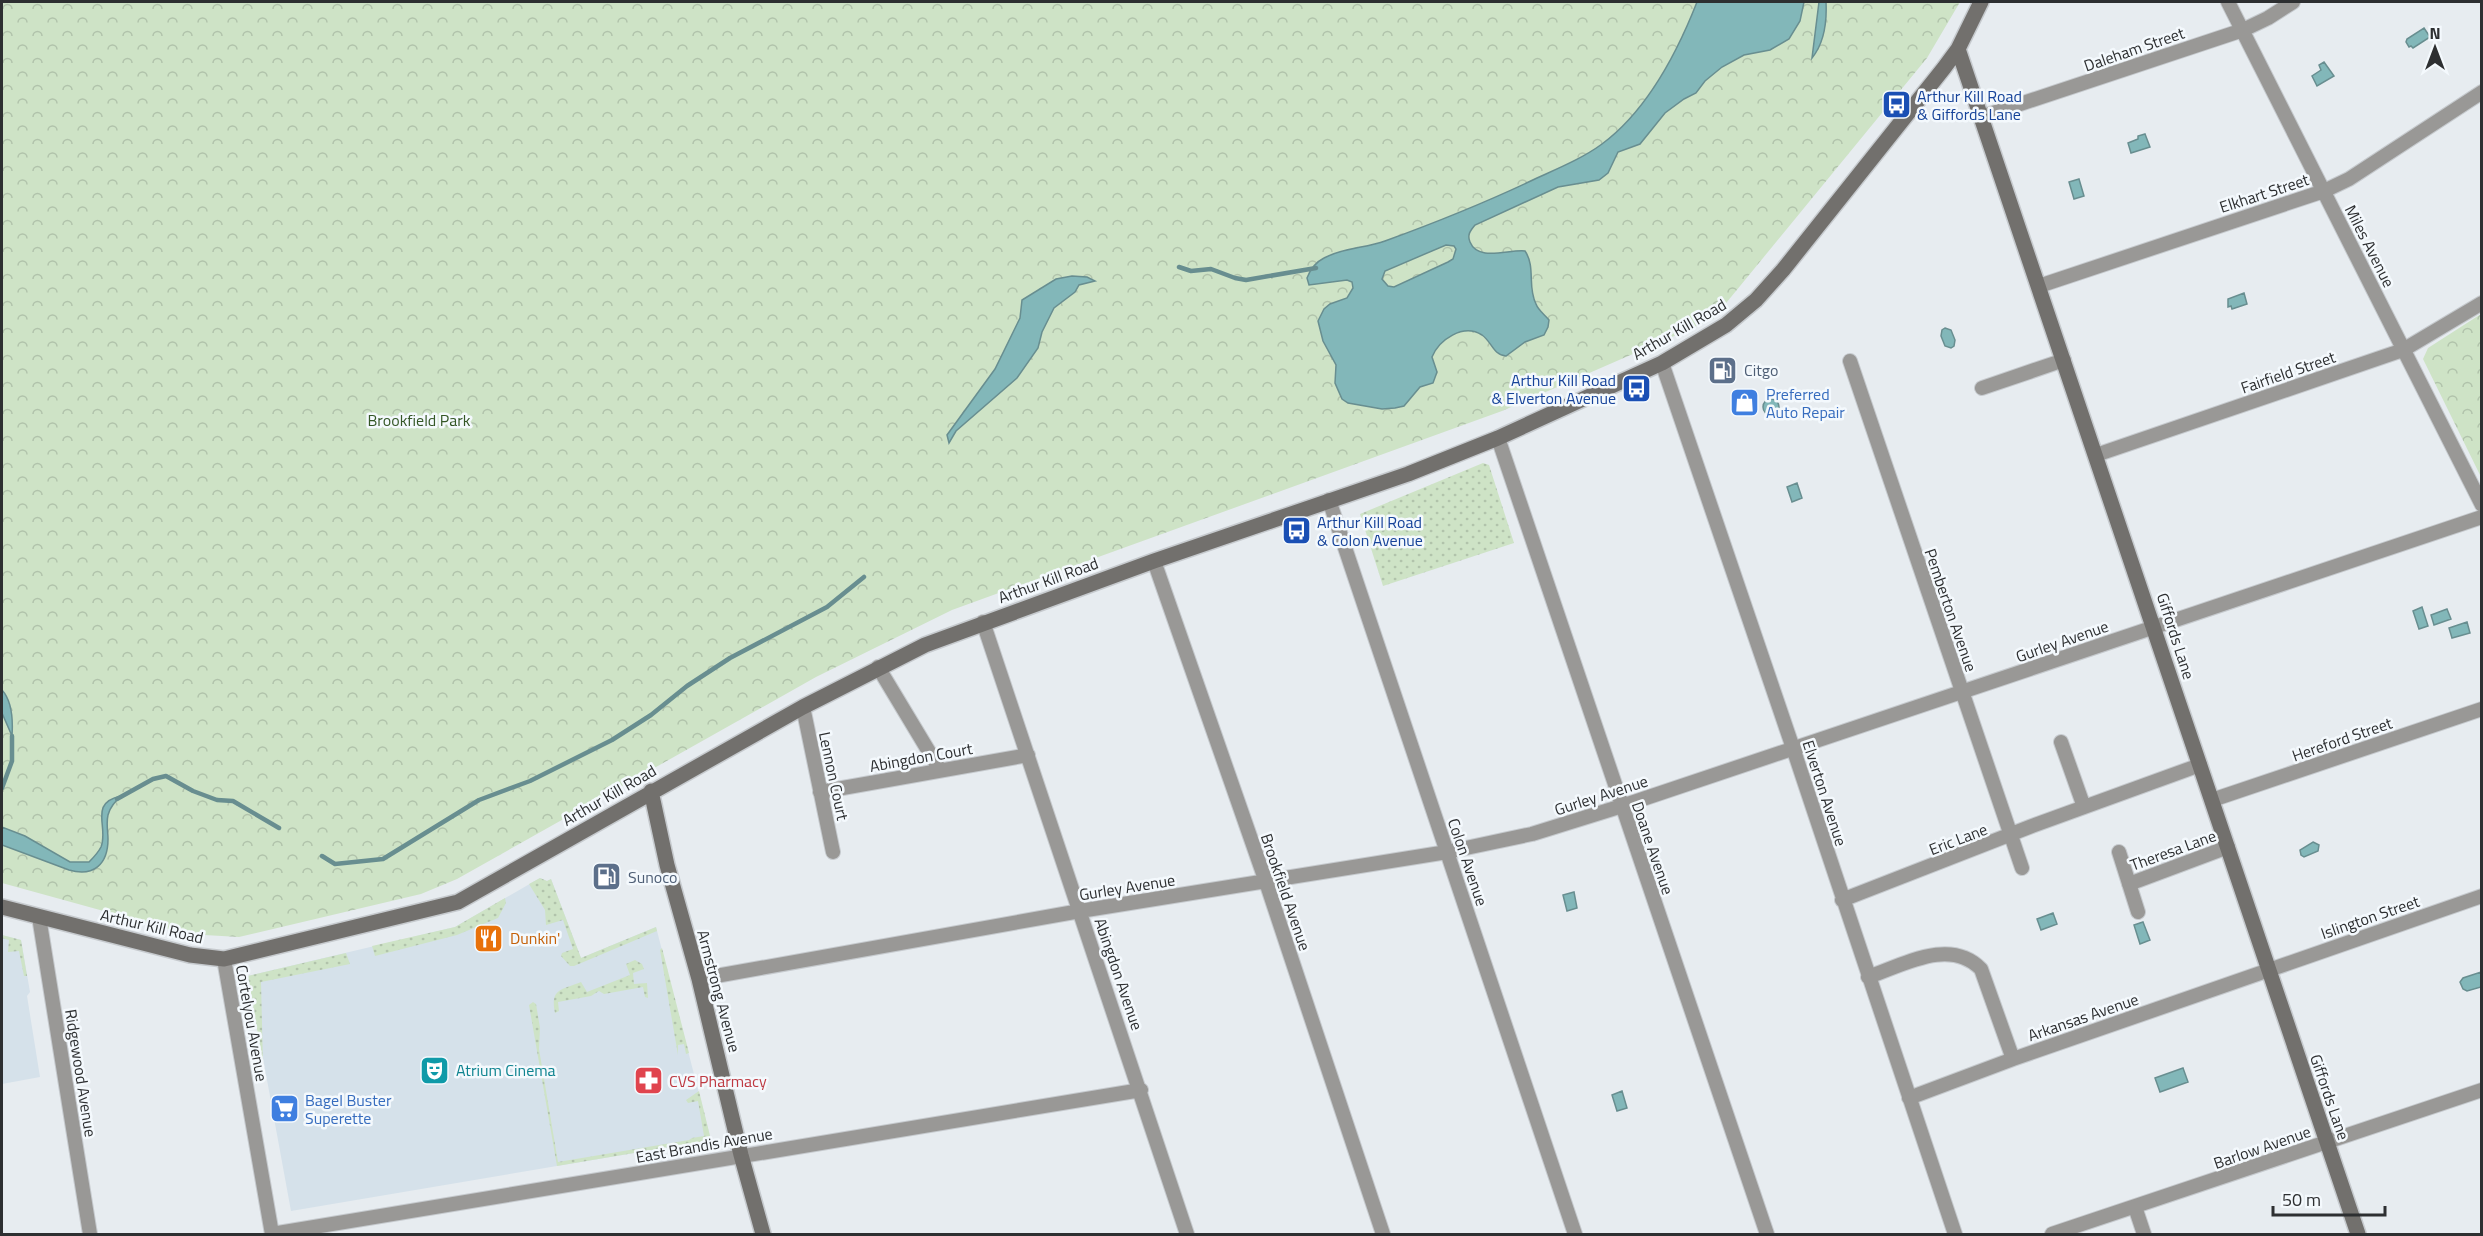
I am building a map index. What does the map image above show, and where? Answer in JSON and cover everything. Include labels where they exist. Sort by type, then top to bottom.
[{"type":"street","name":"Arthur Kill Road","points":[[2,907],[190,955],[224,959],[458,903],[802,707],[925,645],[1154,561],[1408,474],[1498,438],[1662,363],[1726,325],[1756,300],[1783,270],[1958,49],[1981,2]]},
{"type":"street","name":"Miles Avenue","points":[[2228,2],[2481,505]]},
{"type":"street","name":"Daleham Street","points":[[1982,117],[2243,30],[2293,2]]},
{"type":"street","name":"Giffords Lane","points":[[1958,49],[2358,1234]]},
{"type":"street","name":"Elkhart Street","points":[[2039,286],[2324,191],[2349,179],[2481,92]]},
{"type":"street","name":"Fairfield Street","points":[[2096,455],[2403,350],[2481,303]]},
{"type":"street","points":[[1982,388],[2064,360]]},
{"type":"street","name":"Pemberton Avenue","points":[[1850,361],[2022,868]]},
{"type":"street","name":"Elverton Avenue","points":[[1662,363],[1955,1234]]},
{"type":"street","name":"Doane Avenue","points":[[1498,438],[1767,1234]]},
{"type":"street","name":"Colon Avenue","points":[[1329,500],[1575,1234]]},
{"type":"street","name":"Gurley Avenue","points":[[699,979],[1080,912],[1447,852],[1532,834],[1961,693],[2481,517]]},
{"type":"street","name":"Brookfield Avenue","points":[[1154,561],[1266,882],[1383,1234]]},
{"type":"street","name":"Abingdon Avenue","points":[[983,622],[1141,1090],[1187,1234]]},
{"type":"street","points":[[878,667],[940,770]]},
{"type":"street","name":"Lennon Court","points":[[802,707],[832,852]]},
{"type":"street","name":"Hereford Street","points":[[2212,800],[2481,710]]},
{"type":"street","points":[[2061,742],[2084,807]]},
{"type":"street","name":"Abingdon Court","points":[[820,792],[1028,755]]},
{"type":"street","name":"Eric Lane","points":[[1842,900],[2200,765]]},
{"type":"street","name":"Armstrong Avenue","points":[[651,791],[667,865],[699,979],[741,1155],[763,1234]]},
{"type":"street","name":"Theresa Lane","points":[[2129,884],[2228,847]]},
{"type":"street","name":"Theresa Lane","points":[[2119,852],[2138,912]]},
{"type":"street","name":"Islington Street","points":[[2268,969],[2481,896]]},
{"type":"street","name":"Ridgewood Avenue","points":[[39,917],[90,1234]]},
{"type":"street","points":[[1869,977],[1928,956],[1959,955],[1972,960],[1981,969],[2013,1059]]},
{"type":"street","name":"Cortelyou Avenue","points":[[224,959],[272,1234]]},
{"type":"street","name":"Arkansas Avenue","points":[[1909,1098],[2268,969]]},
{"type":"street","name":"East Brandis Avenue","points":[[272,1234],[1141,1090]]},
{"type":"street","name":"Barlow Avenue","points":[[2052,1234],[2481,1090]]},
{"type":"street","points":[[2135,1207],[2144,1234]]},
{"type":"street","points":[[85,1234],[90,1234]]},
{"type":"shaded area","points":[[540,878],[547,881],[551,879],[581,958],[656,927],[711,1140],[291,1211],[248,976],[455,927]]},
{"type":"shaded area","points":[[2,935],[21,940],[40,1077],[2,1084]]},
{"type":"green space","name":"Brookfield Park","points":[[2,2],[1960,2],[1927,58],[1713,319],[1502,411],[952,610],[816,677],[457,879],[421,894],[239,937],[187,934],[2,883]]},
{"type":"green space","points":[[2481,314],[2481,477],[2423,359],[2428,348]]},
{"type":"green space","points":[[1483,463],[1489,465],[1514,543],[1383,586],[1360,514]]},
{"type":"green space","points":[[540,878],[547,881],[551,879],[581,958],[656,927],[657,931],[570,966],[561,956],[562,953],[573,949],[563,920],[546,925],[545,910],[529,884]]},
{"type":"green space","points":[[505,898],[506,903],[498,918],[457,935],[375,956],[372,946],[455,927]]},
{"type":"green space","points":[[2,935],[21,940],[27,976],[24,976],[19,951],[8,952],[9,940],[2,938]]},
{"type":"green space","points":[[662,948],[689,1053],[686,1054],[684,1044],[678,1045],[678,1055],[660,950]]},
{"type":"green space","points":[[346,953],[350,964],[261,982],[263,1064],[248,976]]},
{"type":"green space","points":[[635,960],[642,964],[644,969],[633,973],[634,984],[647,983],[648,998],[645,997],[643,987],[604,994],[599,991],[591,996],[558,1002],[559,1011],[555,1013],[554,999],[563,989],[581,982],[587,992],[630,975],[626,964]]},
{"type":"green space","points":[[533,1002],[536,1004],[540,1028],[539,1049],[558,1162],[704,1136],[698,1101],[688,1103],[686,1100],[699,1091],[711,1140],[557,1166],[529,1005]]},
{"type":"water","points":[[1697,2],[1804,2],[1800,21],[1789,39],[1770,50],[1744,55],[1722,67],[1705,81],[1696,93],[1665,113],[1640,144],[1618,152],[1608,173],[1599,180],[1558,187],[1475,225],[1470,233],[1470,242],[1480,252],[1525,251],[1530,264],[1533,297],[1538,308],[1549,320],[1544,335],[1525,342],[1506,356],[1495,351],[1482,335],[1475,332],[1460,332],[1446,339],[1435,351],[1432,357],[1437,372],[1433,383],[1420,387],[1404,406],[1382,409],[1348,403],[1342,399],[1335,383],[1336,365],[1323,341],[1318,321],[1324,309],[1330,304],[1347,298],[1353,288],[1352,282],[1347,280],[1309,285],[1307,278],[1316,264],[1331,255],[1385,241],[1462,211],[1562,167],[1595,149],[1618,130],[1647,98],[1680,41]],"holes":[[[1446,245],[1454,246],[1456,249],[1453,259],[1394,287],[1388,286],[1382,279],[1385,271]]]},
{"type":"water","points":[[1819,2],[1826,2],[1825,24],[1820,45],[1812,58]]},
{"type":"water","points":[[2424,28],[2430,37],[2413,48],[2409,47],[2407,39]]},
{"type":"water","points":[[2324,62],[2334,76],[2317,86],[2312,76],[2321,70],[2319,65]]},
{"type":"water","points":[[2145,134],[2150,147],[2131,153],[2128,143]]},
{"type":"water","points":[[2079,179],[2084,196],[2074,199],[2069,182]]},
{"type":"water","points":[[1072,276],[1087,277],[1095,281],[1079,285],[1075,292],[1054,308],[1042,332],[1038,348],[1017,378],[956,431],[949,443],[947,435],[995,369],[1020,318],[1022,300],[1056,279]]},
{"type":"water","points":[[2244,293],[2247,304],[2232,309],[2231,306],[2228,307],[2228,299]]},
{"type":"water","points":[[1945,328],[1951,330],[1955,340],[1951,348],[1945,346],[1941,336]]},
{"type":"water","points":[[1768,399],[1774,399],[1779,407],[1777,413],[1768,415],[1763,410],[1763,404]]},
{"type":"water","points":[[1797,483],[1802,498],[1792,502],[1787,487]]},
{"type":"water","points":[[2422,607],[2428,626],[2419,629],[2413,611]]},
{"type":"water","points":[[2447,609],[2451,619],[2434,625],[2431,615]]},
{"type":"water","points":[[2467,622],[2470,633],[2452,638],[2449,628]]},
{"type":"water","points":[[2,690],[10,705],[12,736],[2,713]]},
{"type":"water","points":[[121,796],[111,807],[108,815],[105,856],[98,867],[92,870],[78,872],[69,870],[2,845],[2,827],[25,836],[70,862],[89,862],[101,847],[103,839],[102,810],[111,799]]},
{"type":"water","points":[[2313,842],[2319,845],[2318,851],[2304,857],[2301,855],[2300,850]]},
{"type":"water","points":[[1574,892],[1577,908],[1567,911],[1563,895]]},
{"type":"water","points":[[2053,913],[2057,924],[2041,930],[2037,919]]},
{"type":"water","points":[[2143,922],[2150,940],[2140,944],[2134,925]]},
{"type":"water","points":[[2481,972],[2481,987],[2467,991],[2463,989],[2460,982],[2463,978]]},
{"type":"water","points":[[2183,1068],[2188,1082],[2160,1092],[2155,1078]]},
{"type":"water","points":[[1622,1091],[1627,1108],[1617,1111],[1612,1095]]},
{"type":"waterway","points":[[1179,267],[1191,271],[1211,269],[1246,280],[1316,268]]},
{"type":"waterway","points":[[322,856],[335,864],[383,859],[479,800],[530,781],[612,740],[730,658],[827,607],[864,577]]},
{"type":"waterway","points":[[2,788],[12,761],[12,736]]},
{"type":"waterway","points":[[117,799],[153,779],[166,776],[193,791],[217,800],[233,801],[279,828]]},
{"type":"place","name":"Arthur Kill Road & Giffords Lane","points":[[1896,105]]},
{"type":"place","name":"Citgo","points":[[1723,370]]},
{"type":"place","name":"Arthur Kill Road & Elverton Avenue","points":[[1637,389]]},
{"type":"place","name":"Preferred Auto Repair","points":[[1745,403]]},
{"type":"place","name":"Arthur Kill Road & Colon Avenue","points":[[1296,531]]},
{"type":"place","name":"Sunoco","points":[[607,877]]},
{"type":"place","name":"Dunkin'","points":[[489,938]]},
{"type":"place","name":"Atrium Cinema","points":[[435,1070]]},
{"type":"place","name":"CVS Pharmacy","points":[[648,1081]]},
{"type":"place","name":"Bagel Buster Superette","points":[[284,1109]]}]
